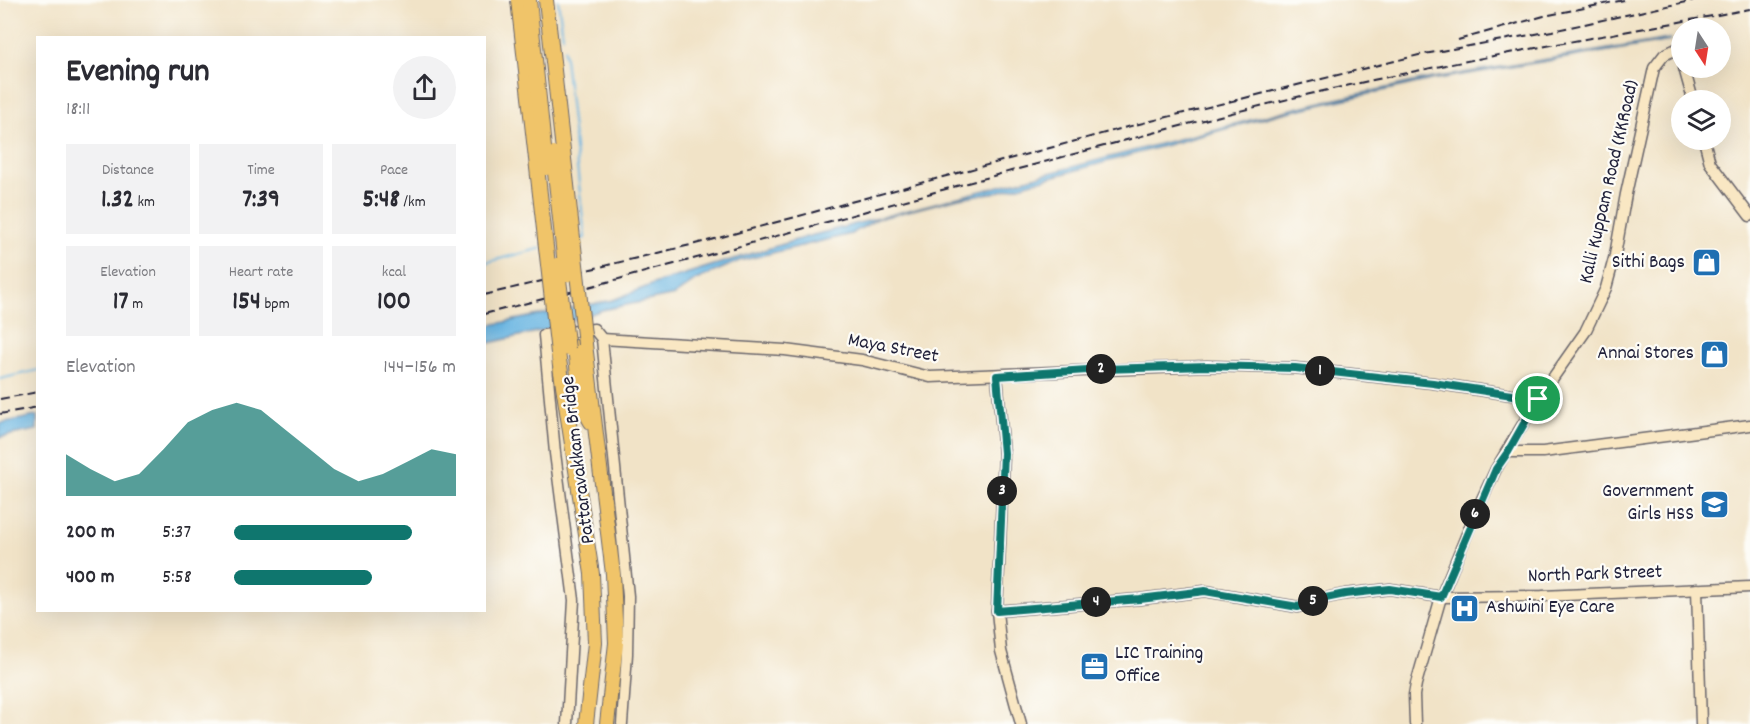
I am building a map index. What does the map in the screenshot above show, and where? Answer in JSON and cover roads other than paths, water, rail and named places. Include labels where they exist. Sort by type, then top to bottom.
[{"type":"highway","name":"Pattaravakkam Bridge","points":[[518,0],[541,207],[572,348],[581,404],[594,429],[613,574],[616,643],[609,718]]},
{"type":"highway","points":[[529,0],[550,206],[572,348]]},
{"type":"highway","points":[[539,0],[572,348]]},
{"type":"highway","points":[[546,0],[568,204],[572,348]]},
{"type":"highway","name":"Pattaravakkam Bridge","points":[[572,348],[575,405],[571,433],[592,574],[595,643],[587,717]]},
{"type":"street","name":"Kalli Kuppam Road (KKRoad)","points":[[1415,724],[1416,684],[1441,597],[1476,512],[1496,469],[1538,399],[1585,332],[1606,288],[1654,68],[1664,55],[1671,52]]},
{"type":"street","points":[[1706,150],[1710,164],[1750,216]]},
{"type":"street","name":"Maya Street","points":[[567,724],[574,600],[555,453],[544,335],[594,329],[602,339],[785,350],[862,360],[930,377],[1208,366],[1295,368],[1433,383],[1538,399]]},
{"type":"street","points":[[602,339],[628,596],[622,724]]},
{"type":"street","points":[[997,376],[1004,453],[997,611],[1001,651],[1021,724]]},
{"type":"street","points":[[1508,452],[1543,452],[1750,425]]},
{"type":"street","name":"North Park Street","points":[[997,611],[1205,591],[1298,607],[1316,600],[1345,594],[1390,589],[1441,597],[1542,596],[1750,587]]},
{"type":"street","points":[[1697,589],[1701,724]]},
{"type":"water","points":[[1670,39],[1670,41],[1431,80],[1279,114],[997,192],[959,198],[877,219],[851,234],[739,261],[696,280],[675,295],[602,310],[545,330],[486,344],[486,326],[613,300],[659,282],[806,237],[1296,108],[1427,79]]},
{"type":"water","points":[[36,416],[36,430],[0,437],[0,423]]},
{"type":"waterway","points":[[558,0],[563,37]]},
{"type":"waterway","points":[[564,49],[585,238],[577,240]]},
{"type":"waterway","points":[[486,262],[542,248]]},
{"type":"waterway","points":[[0,379],[36,370]]},
{"type":"railway","points":[[1458,40],[1544,16],[1624,0]]},
{"type":"railway","points":[[486,295],[707,241],[1127,127],[1419,55],[1552,31],[1695,0]]},
{"type":"railway","points":[[486,313],[1268,104],[1448,65],[1750,9]]},
{"type":"railway","points":[[0,399],[36,392]]},
{"type":"railway","points":[[0,414],[36,407]]},
{"type":"place","name":"Sithi Bags","points":[[1706,263]]},
{"type":"place","name":"Annai Stores","points":[[1715,354]]},
{"type":"place","name":"Government Girls HSS","points":[[1715,504]]},
{"type":"place","name":"Ashwini Eye Care","points":[[1465,608]]},
{"type":"place","name":"LIC Training Office","points":[[1094,666]]}]
